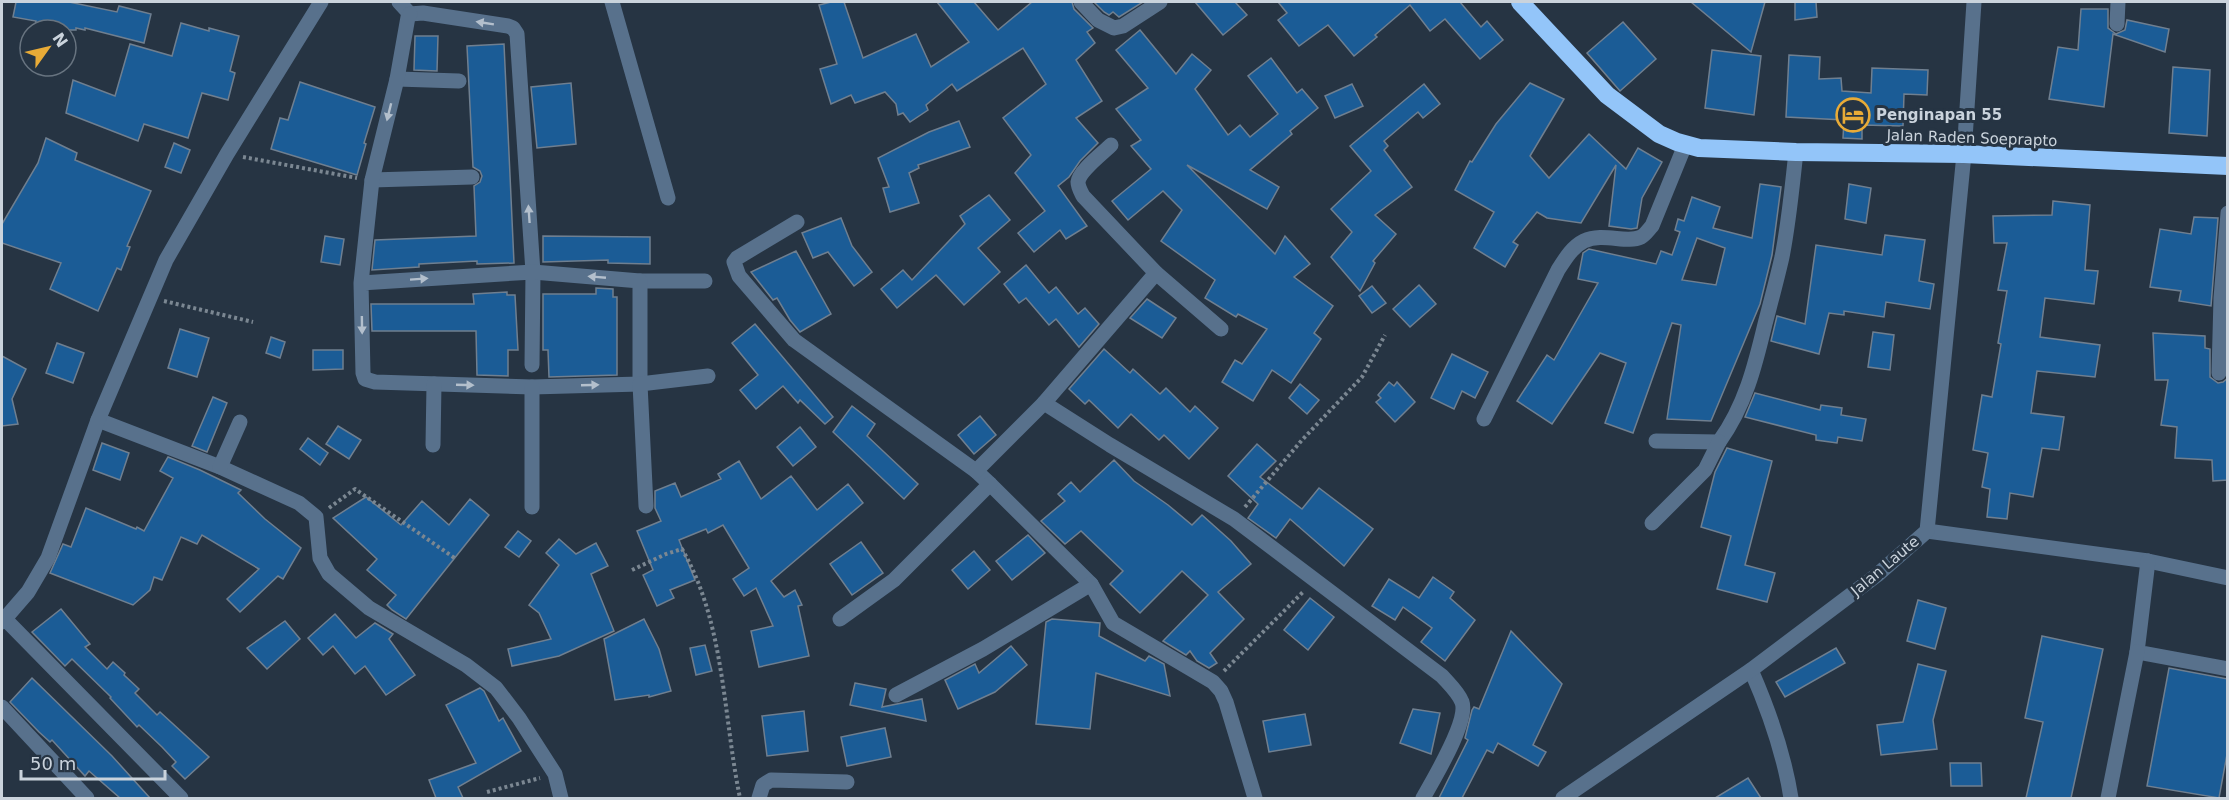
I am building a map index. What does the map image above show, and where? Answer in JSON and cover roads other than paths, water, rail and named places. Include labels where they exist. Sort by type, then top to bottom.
[{"type":"highway","name":"Jalan Raden Soeprapto","points":[[1520,2],[1607,95],[1659,134],[1685,145],[1725,150],[1964,154],[2228,166]]},
{"type":"street","points":[[181,798],[3,620],[28,592],[48,558],[99,420],[166,260],[227,154],[321,2]]},
{"type":"street","points":[[399,2],[410,14]]},
{"type":"street","points":[[612,2],[668,198]]},
{"type":"street","points":[[1081,2],[1098,20],[1114,28],[1123,26],[1160,2]]},
{"type":"street","name":"Jalan Laute","points":[[1563,798],[1751,670],[1876,575],[1927,531],[1964,154],[1974,2]]},
{"type":"street","points":[[2117,24],[2118,2]]},
{"type":"street","points":[[410,14],[423,13],[508,26],[515,30],[518,38],[533,272],[532,365]]},
{"type":"street","points":[[410,14],[397,79],[372,180],[361,283],[365,379],[375,382],[532,387],[640,384],[708,376]]},
{"type":"street","points":[[397,79],[459,81]]},
{"type":"street","points":[[1111,145],[1084,171],[1078,180],[1083,196],[1156,273],[1221,329]]},
{"type":"street","points":[[1484,419],[1558,270],[1573,248],[1593,238],[1642,236],[1652,226],[1685,145]]},
{"type":"street","points":[[1652,523],[1705,470],[1744,399],[1755,367],[1782,256],[1796,152]]},
{"type":"street","points":[[372,180],[472,177]]},
{"type":"street","points":[[2219,373],[2220,298],[2228,213]]},
{"type":"street","points":[[797,222],[737,258],[734,262],[739,276],[794,340],[976,471],[1091,584],[1113,623],[1213,682],[1221,691],[1226,702],[1255,798]]},
{"type":"street","points":[[361,283],[533,272],[640,281],[705,280]]},
{"type":"street","points":[[976,471],[1044,403],[1156,273]]},
{"type":"street","points":[[640,281],[640,384],[646,506]]},
{"type":"street","points":[[433,445],[434,384]]},
{"type":"street","points":[[532,387],[532,507]]},
{"type":"street","points":[[1044,403],[1234,519],[1442,676],[1456,691],[1464,711],[1450,748],[1423,798]]},
{"type":"street","points":[[99,420],[220,467],[299,503],[316,517],[320,558],[329,574],[369,608],[466,665],[485,679],[505,699],[555,774],[561,798]]},
{"type":"street","points":[[220,467],[240,422]]},
{"type":"street","points":[[1656,441],[1719,442]]},
{"type":"street","points":[[840,619],[894,580],[990,484]]},
{"type":"street","points":[[1927,531],[2148,561],[2228,578]]},
{"type":"street","points":[[2108,798],[2137,652],[2148,561]]},
{"type":"street","points":[[896,695],[983,649],[1091,584]]},
{"type":"street","points":[[2137,652],[2228,669]]},
{"type":"street","points":[[1751,670],[1764,698],[1776,735],[1791,798]]},
{"type":"street","points":[[2,707],[87,798]]},
{"type":"street","points":[[759,798],[763,786],[771,780],[847,782]]},
{"type":"place","name":"Penginapan 55","points":[[1853,115]]}]
